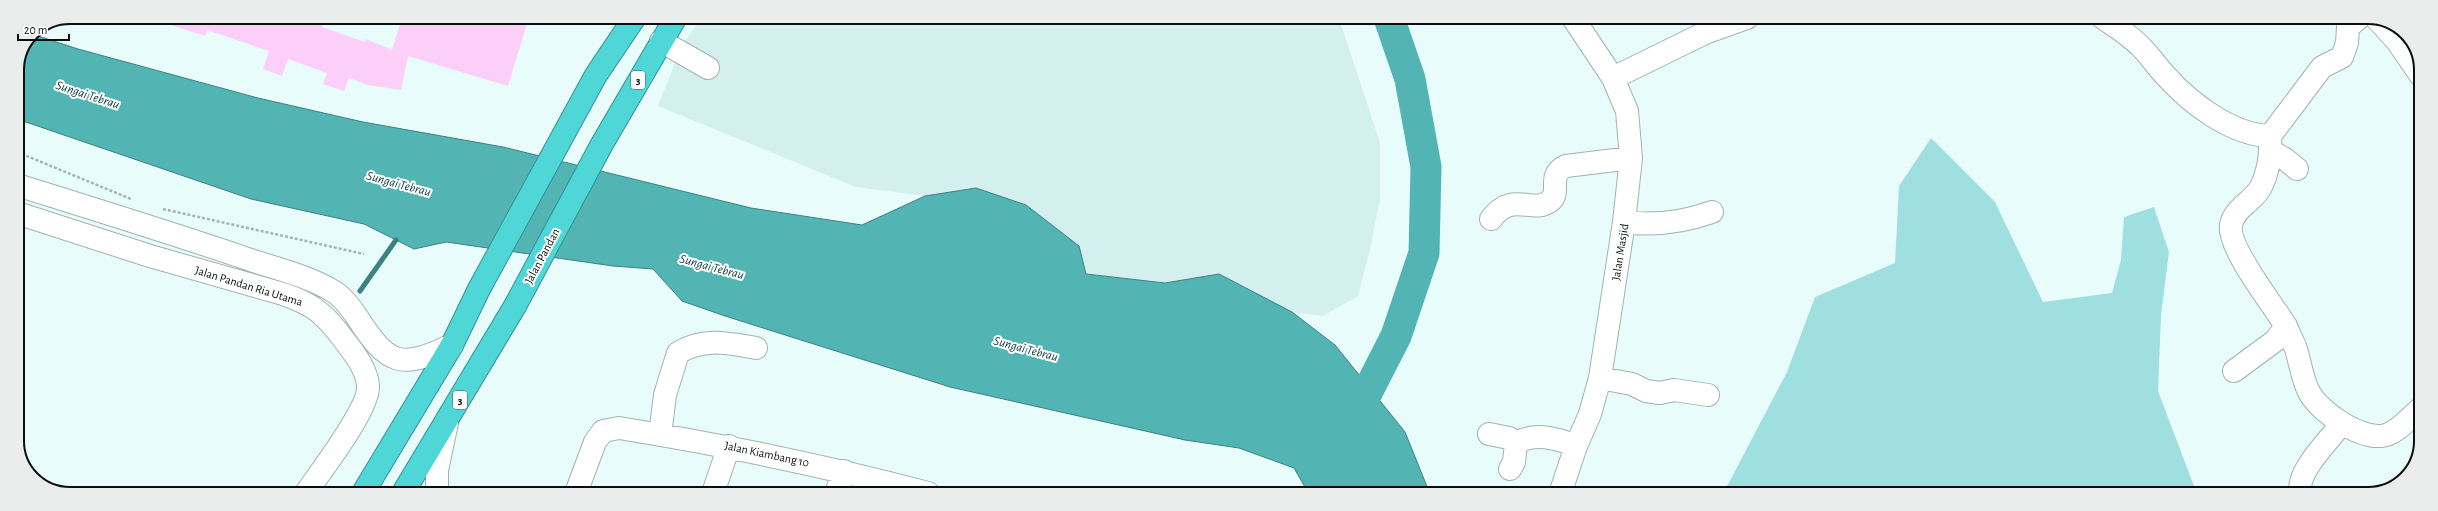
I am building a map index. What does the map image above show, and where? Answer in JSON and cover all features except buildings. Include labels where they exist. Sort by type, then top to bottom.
[{"type":"highway","points":[[367,487],[452,345],[479,289],[565,130],[596,76],[630,24]]},
{"type":"highway","name":"Jalan Pandan","points":[[407,487],[447,423],[515,306],[602,144],[672,24]]},
{"type":"street","name":"Jalan Masjid","points":[[1563,487],[1576,446],[1590,414],[1600,378],[1624,222],[1631,158],[1627,112],[1613,78],[1577,24]]},
{"type":"street","points":[[1613,78],[1705,33],[1730,24]]},
{"type":"street","points":[[2111,24],[2141,47],[2181,92],[2201,107],[2232,125],[2257,136],[2270,144],[2296,169]]},
{"type":"street","points":[[2352,24],[2348,27],[2347,43],[2342,57],[2322,68],[2270,144],[2261,188],[2236,214],[2231,225],[2232,237],[2238,253],[2286,326],[2296,349],[2300,370],[2308,392],[2322,411],[2342,423],[2373,436],[2385,435],[2396,430],[2414,414]]},
{"type":"street","points":[[2385,28],[2397,41],[2414,65]]},
{"type":"street","points":[[661,41],[708,68]]},
{"type":"street","points":[[1491,219],[1499,208],[1510,204],[1542,204],[1550,201],[1554,197],[1555,175],[1559,169],[1566,166],[1631,158]]},
{"type":"street","name":"Jalan Pandan Ria Utama","points":[[24,187],[240,257],[333,291],[350,307],[370,338],[380,350],[393,357],[409,361],[426,357],[452,345]]},
{"type":"street","points":[[1624,222],[1648,225],[1699,216],[1712,212]]},
{"type":"street","name":"Jalan Pandan Ria Utama","points":[[24,215],[304,301],[319,310],[331,322],[351,349],[363,368],[368,385],[364,403],[310,487]]},
{"type":"street","points":[[232,280],[240,257]]},
{"type":"street","points":[[2234,371],[2276,340],[2286,326]]},
{"type":"street","points":[[660,435],[665,395],[678,353],[689,346],[712,341],[756,348]]},
{"type":"street","points":[[1600,378],[1632,384],[1646,391],[1660,393],[1674,390],[1708,395]]},
{"type":"street","points":[[437,487],[437,470],[447,423]]},
{"type":"street","points":[[2298,487],[2301,476],[2342,423]]},
{"type":"street","name":"Jalan Kiambang 10","points":[[578,487],[596,442],[603,430],[619,428],[729,446],[844,471],[905,487]]},
{"type":"street","points":[[1489,434],[1509,438],[1516,443]]},
{"type":"street","points":[[1516,443],[1527,437],[1539,437],[1558,438],[1576,446]]},
{"type":"street","points":[[1510,469],[1514,462],[1516,443]]},
{"type":"street","points":[[715,487],[729,446]]},
{"type":"street","points":[[838,487],[844,471]]},
{"type":"path","points":[[24,155],[133,200]]},
{"type":"path","points":[[155,207],[364,254]]},
{"type":"shaded area","points":[[697,24],[1341,24],[1380,143],[1380,199],[1370,250],[1358,296],[1323,316],[1292,312],[1219,274],[1165,283],[1085,274],[1079,246],[976,188],[925,196],[856,187],[658,106],[682,45]]},
{"type":"shaded area","points":[[1931,138],[1995,202],[2043,302],[2112,293],[2121,260],[2124,217],[2154,207],[2169,252],[2161,315],[2158,391],[2194,487],[1727,487],[1787,372],[1815,297],[1895,263],[1899,186]]},
{"type":"water","name":"Sungai Tebrau","points":[[40,37],[78,49],[258,98],[363,122],[503,147],[751,208],[862,225],[925,196],[976,188],[1026,205],[1079,246],[1086,274],[1165,283],[1219,274],[1292,312],[1335,345],[1405,432],[1427,487],[1305,487],[1294,468],[1239,448],[1185,440],[950,387],[725,316],[682,301],[653,269],[613,266],[446,242],[414,249],[364,224],[251,199],[24,121],[24,70],[25,61],[32,45]]},
{"type":"waterway","points":[[1350,426],[1396,336],[1424,253],[1426,167],[1410,79],[1391,24]]},
{"type":"waterway","points":[[360,291],[396,240]]}]
